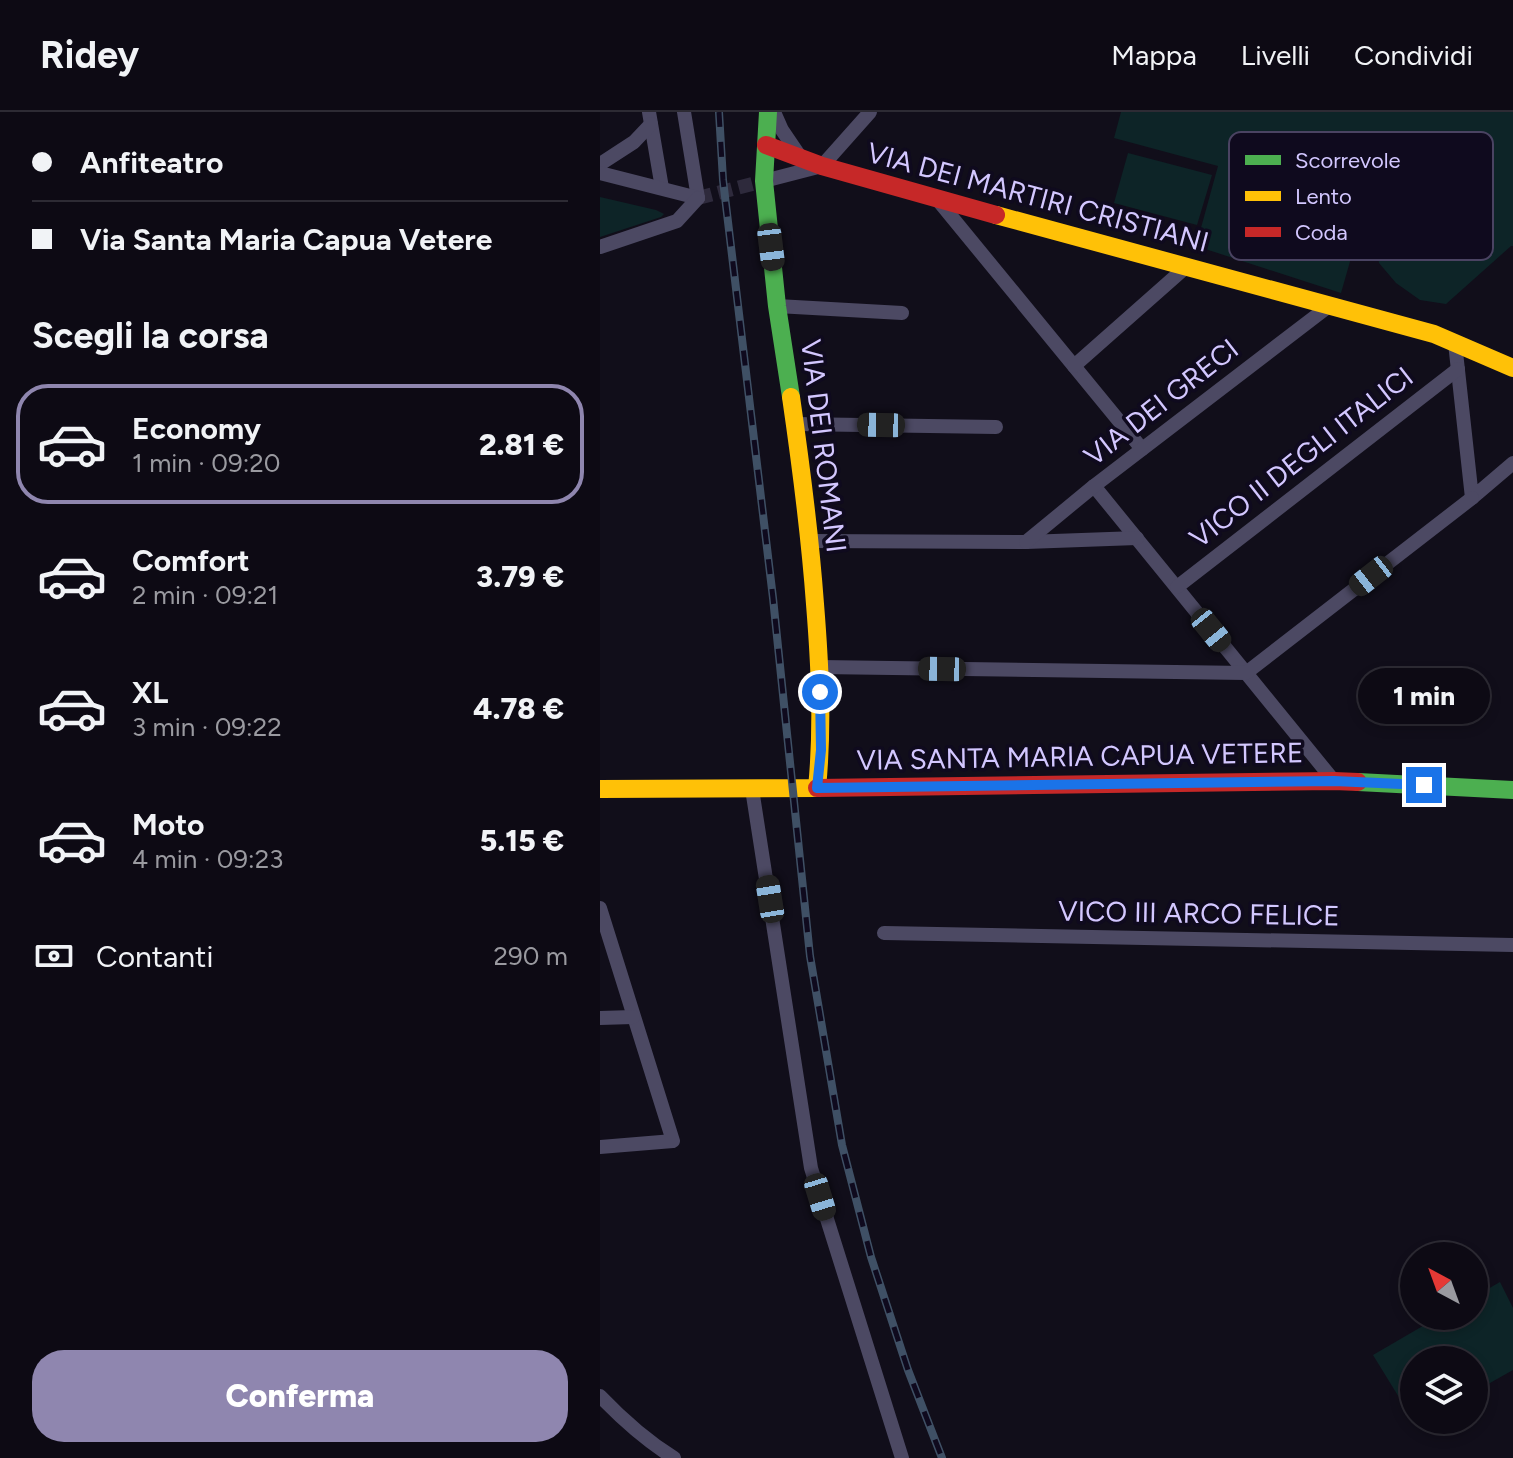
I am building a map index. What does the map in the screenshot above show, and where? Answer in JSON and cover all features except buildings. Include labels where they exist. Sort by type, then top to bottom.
[{"type":"main road","name":"VIA DEI ROMANI","points":[[771,112],[764,181],[777,306],[810,541],[820,667],[821,750],[817,788]]},
{"type":"main road","name":"VIA DEI MARTIRI CRISTIANI","points":[[766,145],[822,166],[937,199],[1434,334],[1513,368]]},
{"type":"main road","name":"VIA SANTA MARIA CAPUA VETERE","points":[[600,789],[1334,781],[1513,790]]},
{"type":"street","points":[[684,112],[698,198]]},
{"type":"street","points":[[771,112],[801,158]]},
{"type":"street","points":[[822,166],[870,112]]},
{"type":"street","points":[[650,118],[662,188]]},
{"type":"street","points":[[600,164],[634,142],[650,118]]},
{"type":"street","name":"VIA DEI MARTIRI CRISTIANI","points":[[764,181],[822,166]]},
{"type":"street","points":[[600,173],[698,198]]},
{"type":"street","points":[[600,247],[677,221],[698,198]]},
{"type":"street","points":[[937,199],[1142,449]]},
{"type":"street","points":[[1074,366],[1186,267]]},
{"type":"street","points":[[777,306],[902,313]]},
{"type":"street","name":"VIA DEI GRECI","points":[[1026,542],[1329,306]]},
{"type":"street","points":[[1455,343],[1472,498]]},
{"type":"street","name":"VICO II DEGLI ITALICI","points":[[1177,587],[1458,369]]},
{"type":"street","points":[[795,424],[996,427]]},
{"type":"street","points":[[820,667],[1246,673],[1513,463]]},
{"type":"street","points":[[1094,486],[1334,781]]},
{"type":"street","points":[[810,541],[1026,542],[1137,538]]},
{"type":"street","points":[[752,789],[811,1168],[902,1458]]},
{"type":"street","points":[[600,908],[673,1141],[600,1147]]},
{"type":"street","name":"VICO III ARCO FELICE","points":[[884,933],[1513,945]]},
{"type":"street","points":[[600,1018],[633,1017]]},
{"type":"street","points":[[600,1396],[655,1446],[674,1458]]},
{"type":"green space","points":[[1121,112],[1513,112],[1513,246],[1446,304],[1420,300],[1396,283],[1379,263],[1379,260],[1493,260],[1493,132],[1229,132],[1229,257],[1196,246],[1218,166],[1114,138]]},
{"type":"green space","points":[[1128,153],[1212,175],[1197,225],[1114,203]]},
{"type":"green space","points":[[600,197],[656,210],[664,214],[600,237]]},
{"type":"green space","points":[[1239,260],[1350,260],[1341,293]]},
{"type":"green space","points":[[1500,1282],[1513,1308],[1513,1370],[1488,1384],[1488,1346],[1400,1346],[1400,1399],[1373,1355],[1416,1330],[1488,1330],[1488,1289]]},
{"type":"tunnel","points":[[698,198],[764,181]]},
{"type":"railway","points":[[719,112],[723,180],[773,598],[810,956],[842,1145],[871,1257],[908,1370],[942,1458]]},
{"type":"traffic: fast","points":[[768,112],[764,181],[777,306],[791,397]]},
{"type":"traffic: fast","points":[[1358,782],[1513,790]]},
{"type":"traffic: slow","points":[[996,215],[1434,334],[1513,368]]},
{"type":"traffic: slow","points":[[600,789],[817,788],[820,719],[817,627],[808,526],[791,397]]},
{"type":"traffic: jam","points":[[766,145],[822,166],[996,215]]},
{"type":"traffic: jam","points":[[817,788],[1358,782]]},
{"type":"route","points":[[820,692],[821,750],[817,788],[1334,781],[1424,785]]}]
